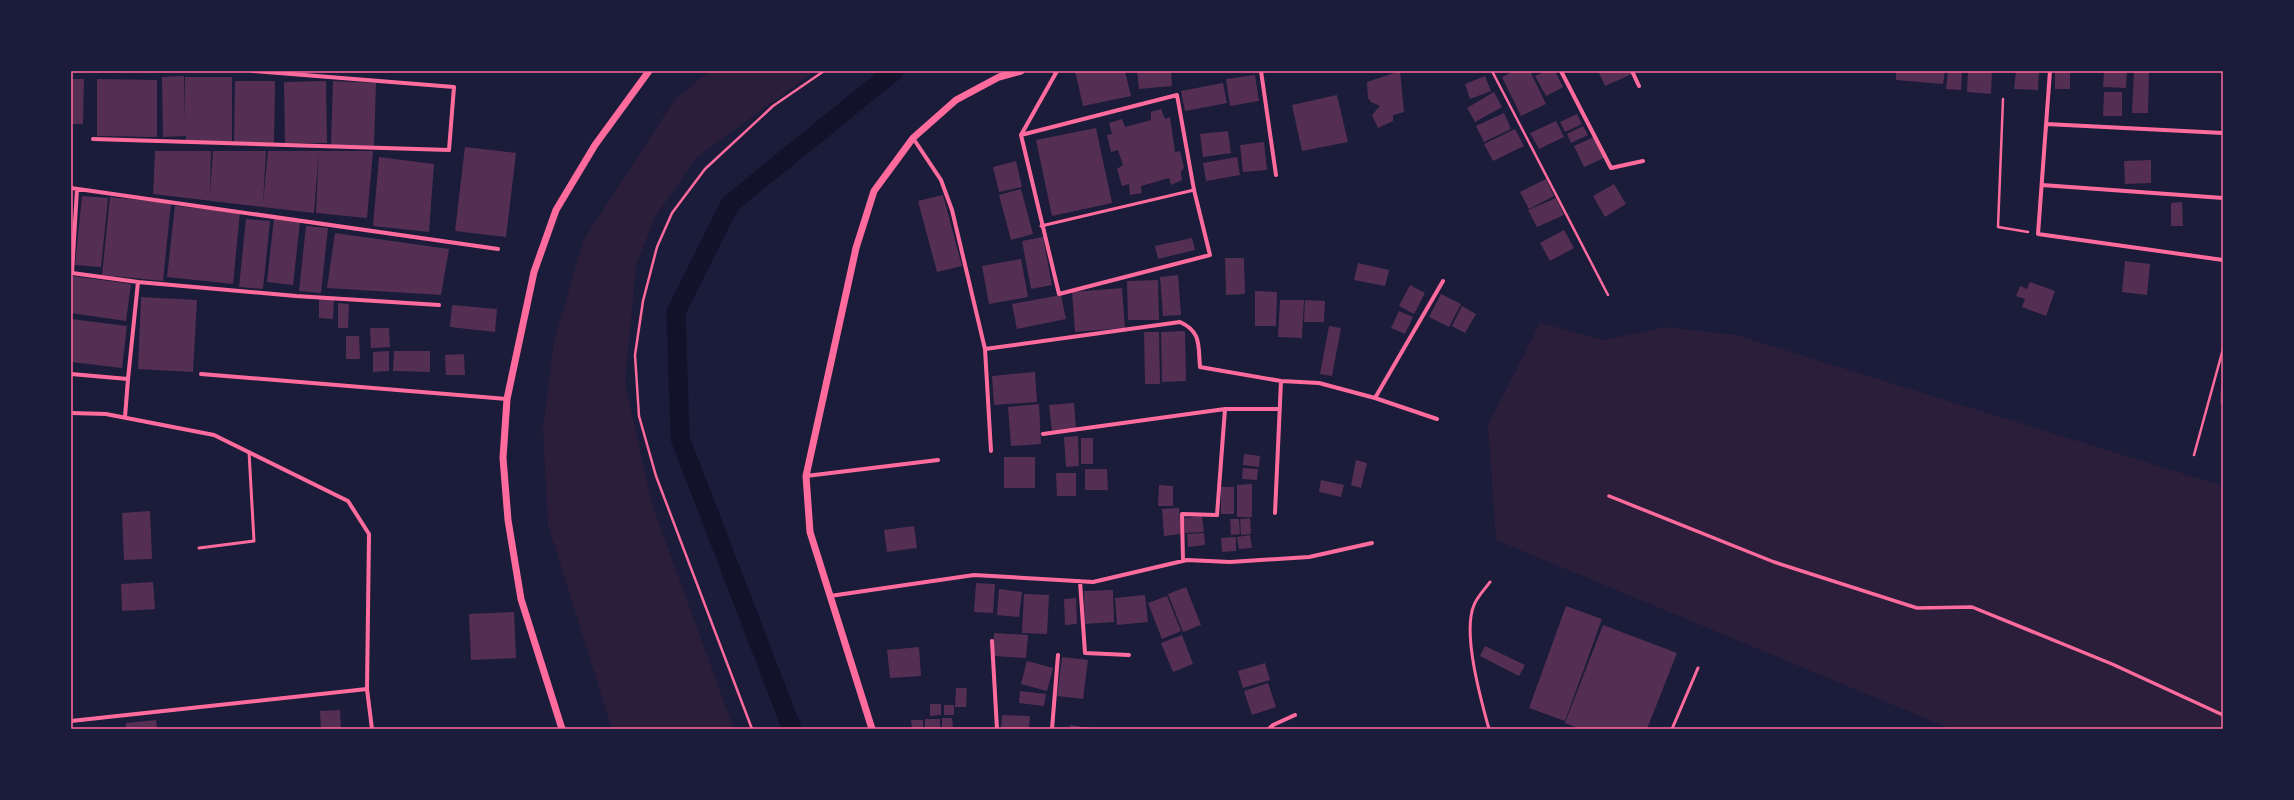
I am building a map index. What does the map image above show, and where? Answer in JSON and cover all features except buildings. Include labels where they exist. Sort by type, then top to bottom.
[{"type":"street","points":[[92,139],[449,150],[454,87],[253,71]]},
{"type":"street","points":[[562,729],[521,599],[508,520],[503,458],[507,399],[534,272],[556,210],[595,145],[649,71]]},
{"type":"street","points":[[872,729],[810,532],[806,476],[856,248],[874,191],[913,138],[956,100],[999,77],[1021,71]]},
{"type":"street","points":[[1021,135],[1177,95],[1194,190],[1210,255],[1059,294],[1041,226],[1021,135],[1057,71]]},
{"type":"street","points":[[1261,71],[1276,175]]},
{"type":"street","points":[[1561,71],[1611,168],[1643,161]]},
{"type":"street","points":[[1632,71],[1639,86]]},
{"type":"street","points":[[2050,71],[2038,234],[2223,260]]},
{"type":"street","points":[[2046,124],[2223,133]]},
{"type":"street","points":[[913,138],[941,180],[952,210],[985,349],[991,451]]},
{"type":"street","points":[[2042,185],[2223,198]]},
{"type":"street","points":[[71,188],[498,248]]},
{"type":"street","points":[[77,189],[72,273],[138,282],[439,305]]},
{"type":"street","points":[[1375,398],[1442,281]]},
{"type":"street","points":[[125,417],[138,282]]},
{"type":"street","points":[[985,349],[1180,322],[1190,327],[1197,336],[1200,367],[1281,381],[1319,384],[1375,398],[1437,419]]},
{"type":"street","points":[[71,374],[128,379]]},
{"type":"street","points":[[201,374],[507,399]]},
{"type":"street","points":[[1275,513],[1281,381]]},
{"type":"street","points":[[1043,434],[1225,408],[1280,409]]},
{"type":"street","points":[[1183,561],[1182,514],[1217,515],[1225,408]]},
{"type":"street","points":[[71,413],[106,414],[214,435],[348,501],[369,534],[367,689],[372,729]]},
{"type":"street","points":[[806,476],[938,460]]},
{"type":"street","points":[[1609,496],[1774,562],[1917,608],[1972,607],[2112,664],[2223,715]]},
{"type":"street","points":[[830,596],[974,574],[1093,582],[1183,561],[1230,562],[1309,557],[1372,543]]},
{"type":"street","points":[[1080,581],[1085,653],[1129,655]]},
{"type":"street","points":[[992,641],[997,729]]},
{"type":"street","points":[[1052,729],[1058,655]]},
{"type":"street","points":[[71,721],[367,689]]},
{"type":"street","points":[[1268,729],[1295,715]]},
{"type":"lane","points":[[1041,226],[1194,190]]},
{"type":"lane","points":[[199,548],[254,541],[249,452]]},
{"type":"lane","points":[[1489,729],[1474,677],[1471,621],[1474,605],[1490,582]]},
{"type":"lane","points":[[1672,729],[1698,668]]},
{"type":"path","points":[[752,729],[656,476],[639,416],[635,355],[643,301],[657,247],[672,213],[705,170],[773,106],[824,71]]},
{"type":"path","points":[[1492,71],[1608,295]]},
{"type":"path","points":[[2003,98],[1998,227],[2038,234]]},
{"type":"path","points":[[2194,455],[2223,349]]},
{"type":"shaded area","points":[[710,71],[815,71],[696,158],[655,217],[636,266],[625,382],[651,501],[734,729],[612,729],[548,525],[543,428],[554,342],[583,241],[675,99]]},
{"type":"shaded area","points":[[1540,323],[1604,340],[1666,327],[1736,335],[2223,486],[2223,729],[1951,729],[1496,540],[1488,425]]},
{"type":"waterway","points":[[792,729],[680,438],[676,312],[730,204],[894,71]]}]
